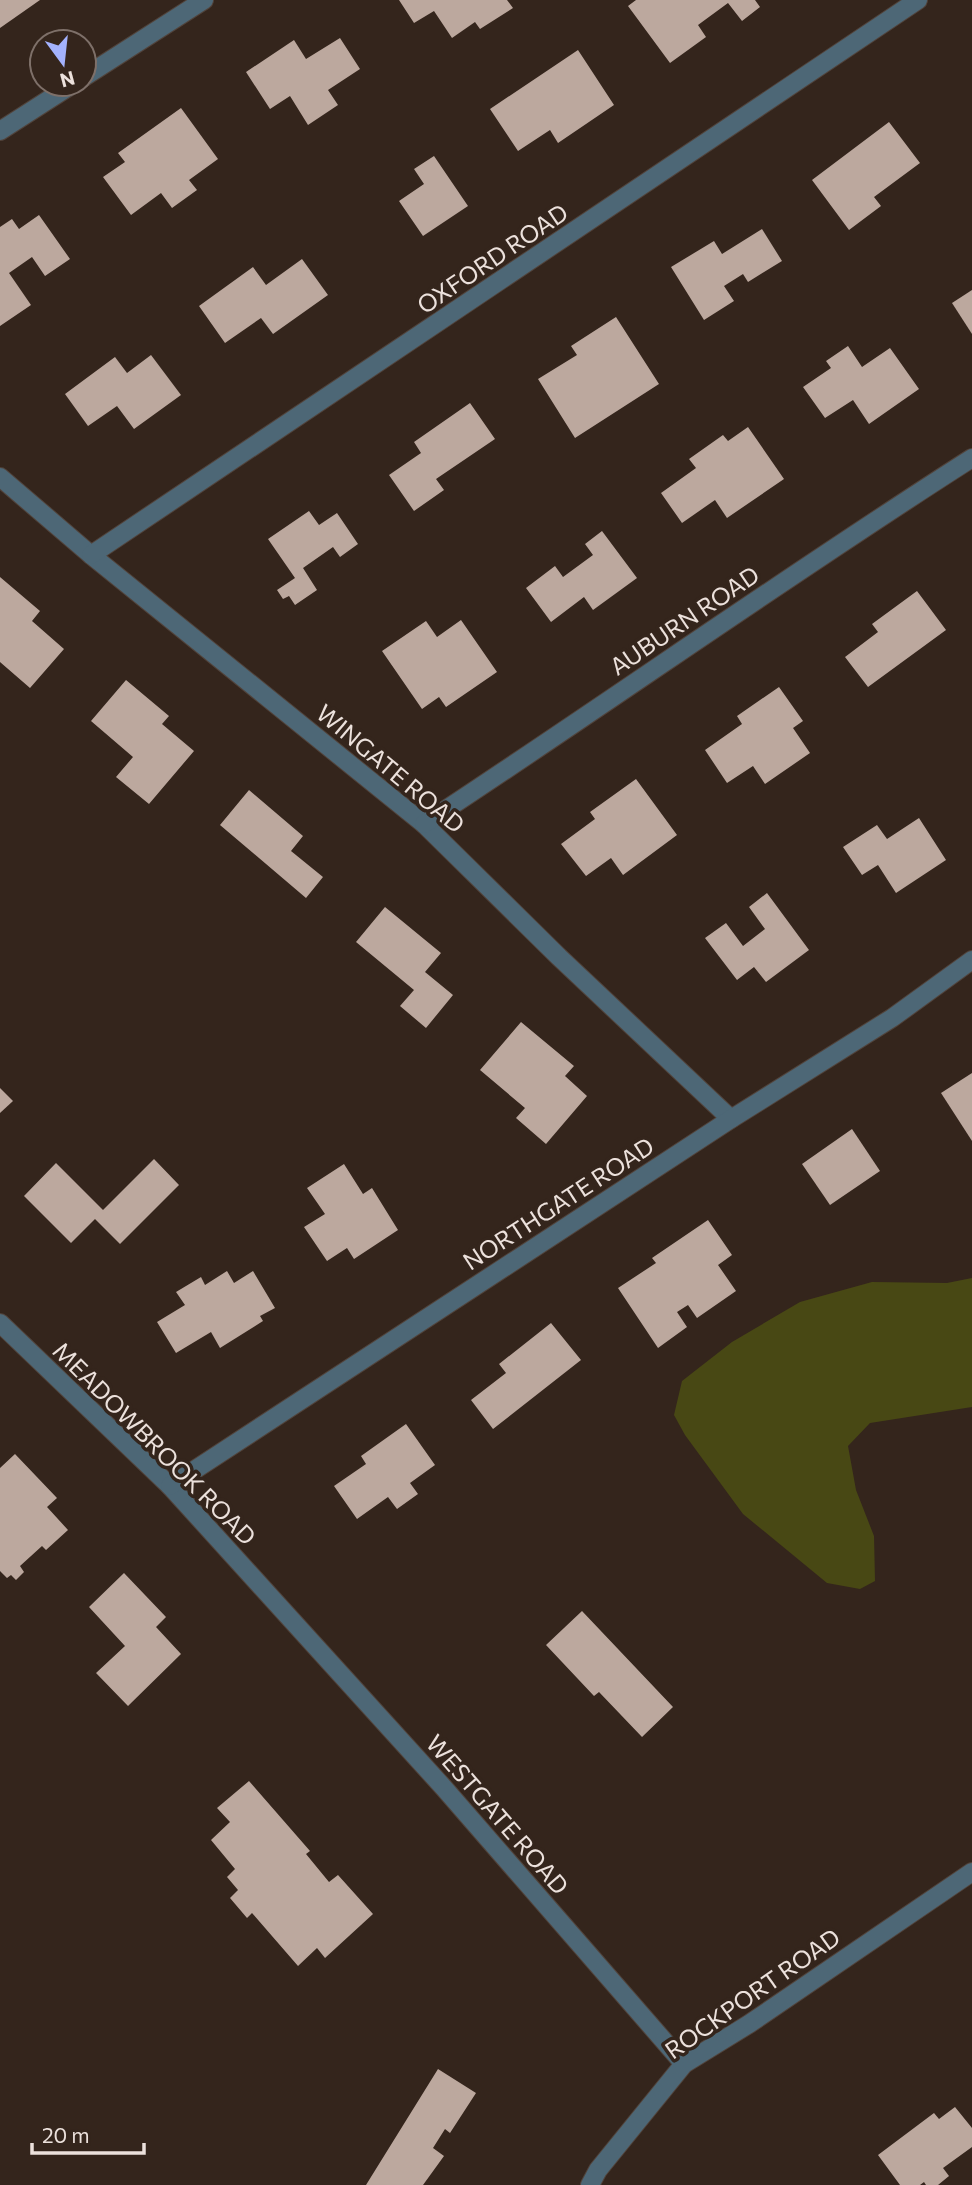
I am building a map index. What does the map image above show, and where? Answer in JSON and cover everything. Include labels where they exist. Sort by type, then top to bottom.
[{"type":"street","points":[[98,68],[204,0]]},
{"type":"street","name":"OXFORD ROAD","points":[[91,555],[918,0]]},
{"type":"street","points":[[0,131],[51,98]]},
{"type":"street","name":"AUBURN ROAD","points":[[424,824],[556,737],[847,537],[972,458]]},
{"type":"street","name":"WINGATE ROAD","points":[[0,477],[91,555],[424,824],[559,957],[731,1119]]},
{"type":"street","name":"NORTHGATE ROAD","points":[[170,1486],[731,1119],[892,1018],[972,960]]},
{"type":"street","name":"MEADOWBROOK ROAD","points":[[0,1323],[170,1486],[273,1599]]},
{"type":"street","name":"WESTGATE ROAD","points":[[273,1599],[444,1788],[684,2064]]},
{"type":"street","name":"ROCKPORT ROAD","points":[[590,2185],[598,2170],[684,2064],[749,2024],[972,1872]]},
{"type":"shaded area","points":[[972,1278],[972,1407],[870,1423],[848,1446],[856,1490],[874,1536],[875,1581],[860,1589],[827,1583],[743,1514],[685,1435],[674,1415],[682,1381],[732,1342],[800,1302],[872,1282],[947,1283]]},
{"type":"building","points":[[0,0],[40,0],[0,28]]},
{"type":"building","points":[[399,0],[507,0],[513,8],[480,29],[475,22],[452,38],[434,11],[414,23]]},
{"type":"building","points":[[636,0],[755,0],[760,7],[742,21],[728,3],[698,25],[706,37],[670,63],[628,6]]},
{"type":"building","points":[[340,38],[360,69],[328,90],[338,105],[308,125],[290,96],[270,109],[246,72],[294,40],[306,59]]},
{"type":"building","points":[[578,50],[614,105],[558,143],[550,130],[518,151],[490,109]]},
{"type":"building","points":[[181,108],[218,159],[189,180],[197,190],[172,208],[161,193],[131,215],[103,177],[125,162],[118,153]]},
{"type":"building","points":[[889,122],[920,163],[874,197],[881,206],[849,230],[812,180]]},
{"type":"building","points":[[434,156],[468,206],[423,236],[399,201],[424,184],[414,169]]},
{"type":"building","points":[[39,215],[70,259],[45,276],[32,257],[9,273],[31,305],[0,326],[0,227],[12,219],[19,229]]},
{"type":"building","points":[[762,229],[782,261],[748,282],[743,274],[724,286],[734,301],[704,320],[671,267],[714,241],[722,254]]},
{"type":"building","points":[[302,259],[328,295],[273,334],[261,318],[225,343],[199,306],[253,267],[266,285]]},
{"type":"building","points":[[972,290],[972,334],[952,303]]},
{"type":"building","points":[[616,317],[659,384],[575,438],[538,379],[577,355],[571,346]]},
{"type":"building","points":[[848,346],[862,367],[890,348],[919,389],[869,424],[853,400],[825,418],[803,387],[831,368],[826,361]]},
{"type":"building","points":[[151,355],[181,395],[134,429],[117,406],[88,426],[65,394],[115,357],[127,373]]},
{"type":"building","points":[[470,403],[495,439],[436,479],[444,490],[414,511],[389,475],[421,453],[414,442]]},
{"type":"building","points":[[748,427],[784,479],[727,518],[715,500],[682,523],[661,493],[696,468],[689,459],[723,435],[728,441]]},
{"type":"building","points":[[309,511],[319,525],[337,513],[358,544],[340,557],[333,547],[303,568],[317,590],[295,605],[289,596],[283,599],[277,590],[295,578],[268,539]]},
{"type":"building","points":[[602,531],[637,578],[593,610],[584,597],[551,622],[526,588],[555,566],[563,577],[593,555],[585,544]]},
{"type":"building","points":[[0,577],[40,611],[32,621],[64,649],[30,688],[0,662]]},
{"type":"building","points":[[917,591],[946,630],[868,687],[845,657],[878,632],[872,624]]},
{"type":"building","points":[[461,620],[497,672],[446,707],[439,697],[422,709],[382,651],[426,621],[437,637]]},
{"type":"building","points":[[126,680],[169,716],[162,724],[194,751],[149,804],[116,777],[133,757],[91,721]]},
{"type":"building","points":[[779,687],[803,721],[793,728],[810,753],[765,784],[753,766],[727,783],[705,750],[742,724],[737,716]]},
{"type":"building","points":[[636,779],[677,835],[623,875],[611,858],[586,876],[561,844],[595,819],[590,812]]},
{"type":"building","points":[[249,790],[303,836],[291,851],[323,877],[306,898],[220,825]]},
{"type":"building","points":[[919,818],[946,860],[896,893],[878,865],[862,875],[843,847],[877,825],[887,839]]},
{"type":"building","points":[[767,893],[809,950],[766,982],[754,967],[737,980],[705,938],[726,923],[743,946],[765,929],[749,907]]},
{"type":"building","points":[[385,907],[441,953],[425,972],[453,995],[426,1028],[400,1006],[414,990],[356,942]]},
{"type":"building","points":[[521,1022],[574,1066],[565,1076],[587,1096],[546,1144],[516,1118],[525,1108],[480,1070]]},
{"type":"building","points":[[972,1073],[972,1141],[941,1093]]},
{"type":"building","points":[[0,1088],[13,1101],[0,1113]]},
{"type":"building","points":[[852,1129],[880,1171],[830,1205],[802,1164]]},
{"type":"building","points":[[154,1159],[179,1185],[120,1244],[95,1219],[71,1243],[24,1196],[56,1163],[103,1210]]},
{"type":"building","points":[[344,1164],[363,1194],[372,1188],[398,1230],[354,1259],[347,1248],[327,1261],[304,1227],[325,1214],[307,1188]]},
{"type":"building","points":[[708,1220],[732,1255],[718,1265],[736,1291],[697,1318],[688,1305],[677,1312],[687,1327],[658,1348],[618,1288],[656,1263],[652,1258]]},
{"type":"building","points":[[227,1271],[234,1283],[253,1271],[275,1308],[260,1316],[263,1321],[220,1348],[211,1332],[176,1353],[157,1322],[185,1305],[176,1292],[201,1277],[205,1285]]},
{"type":"building","points":[[551,1323],[581,1360],[493,1429],[471,1400],[506,1373],[499,1364]]},
{"type":"building","points":[[406,1424],[435,1465],[410,1483],[418,1494],[397,1509],[388,1497],[357,1519],[334,1486],[366,1464],[361,1456]]},
{"type":"building","points":[[15,1454],[57,1498],[47,1507],[68,1530],[46,1550],[42,1546],[20,1566],[24,1572],[16,1580],[11,1575],[7,1578],[0,1571],[0,1468]]},
{"type":"building","points":[[124,1573],[166,1617],[156,1627],[181,1654],[128,1706],[96,1673],[125,1646],[89,1607]]},
{"type":"building","points":[[582,1611],[673,1707],[642,1737],[599,1692],[594,1696],[546,1645]]},
{"type":"building","points":[[249,1781],[310,1851],[306,1854],[329,1882],[338,1875],[373,1914],[325,1958],[317,1948],[298,1966],[252,1913],[247,1918],[230,1898],[238,1890],[227,1877],[235,1869],[211,1840],[230,1822],[217,1808]]},
{"type":"building","points":[[438,2069],[476,2093],[450,2133],[445,2129],[433,2148],[444,2156],[423,2185],[366,2185]]},
{"type":"building","points":[[955,2107],[972,2128],[972,2147],[943,2168],[949,2176],[938,2185],[926,2185],[924,2182],[920,2185],[900,2185],[878,2155],[934,2113],[939,2119]]}]
